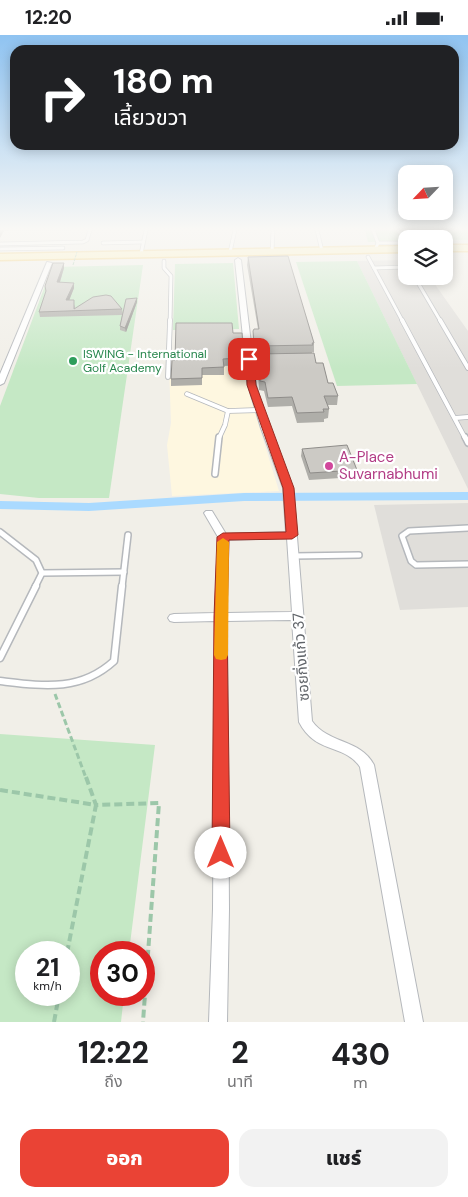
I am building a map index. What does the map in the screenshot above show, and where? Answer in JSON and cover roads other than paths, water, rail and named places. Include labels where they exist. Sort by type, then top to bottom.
[{"type":"street","points":[[0,383],[44,276]]},
{"type":"street","name":"ซอยกิ่งแก้ว 37","points":[[240,276],[252,385],[288,488],[306,722],[310,731],[318,738],[360,754],[367,765],[414,1022]]},
{"type":"street","points":[[209,513],[223,537],[221,617],[221,909],[218,1022]]},
{"type":"street","points":[[223,537],[292,535]]},
{"type":"street","points":[[174,618],[298,616]]},
{"type":"lane","points":[[168,377],[171,276]]},
{"type":"lane","points":[[378,276],[468,443]]},
{"type":"lane","points":[[419,285],[468,369]]},
{"type":"lane","points":[[249,359],[258,359]]},
{"type":"lane","points":[[187,394],[228,411],[260,410]]},
{"type":"lane","points":[[214,474],[218,439],[225,425],[228,411]]},
{"type":"lane","points":[[454,417],[468,417]]},
{"type":"lane","points":[[468,528],[410,531],[402,536],[411,561],[416,565],[468,564]]},
{"type":"lane","points":[[0,532],[36,561],[42,573]]},
{"type":"lane","points":[[0,681],[52,685],[71,684],[97,677],[114,661],[128,535]]},
{"type":"lane","points":[[293,556],[359,555]]},
{"type":"lane","points":[[42,573],[124,572]]},
{"type":"lane","points":[[0,659],[42,573]]},
{"type":"waterway","points":[[0,505],[89,507],[244,497],[468,496]]},
{"type":"place","name":"ISWING - International Golf Academy","points":[[73,361]]},
{"type":"place","name":"A-Place Suvarnabhumi","points":[[329,466]]}]
